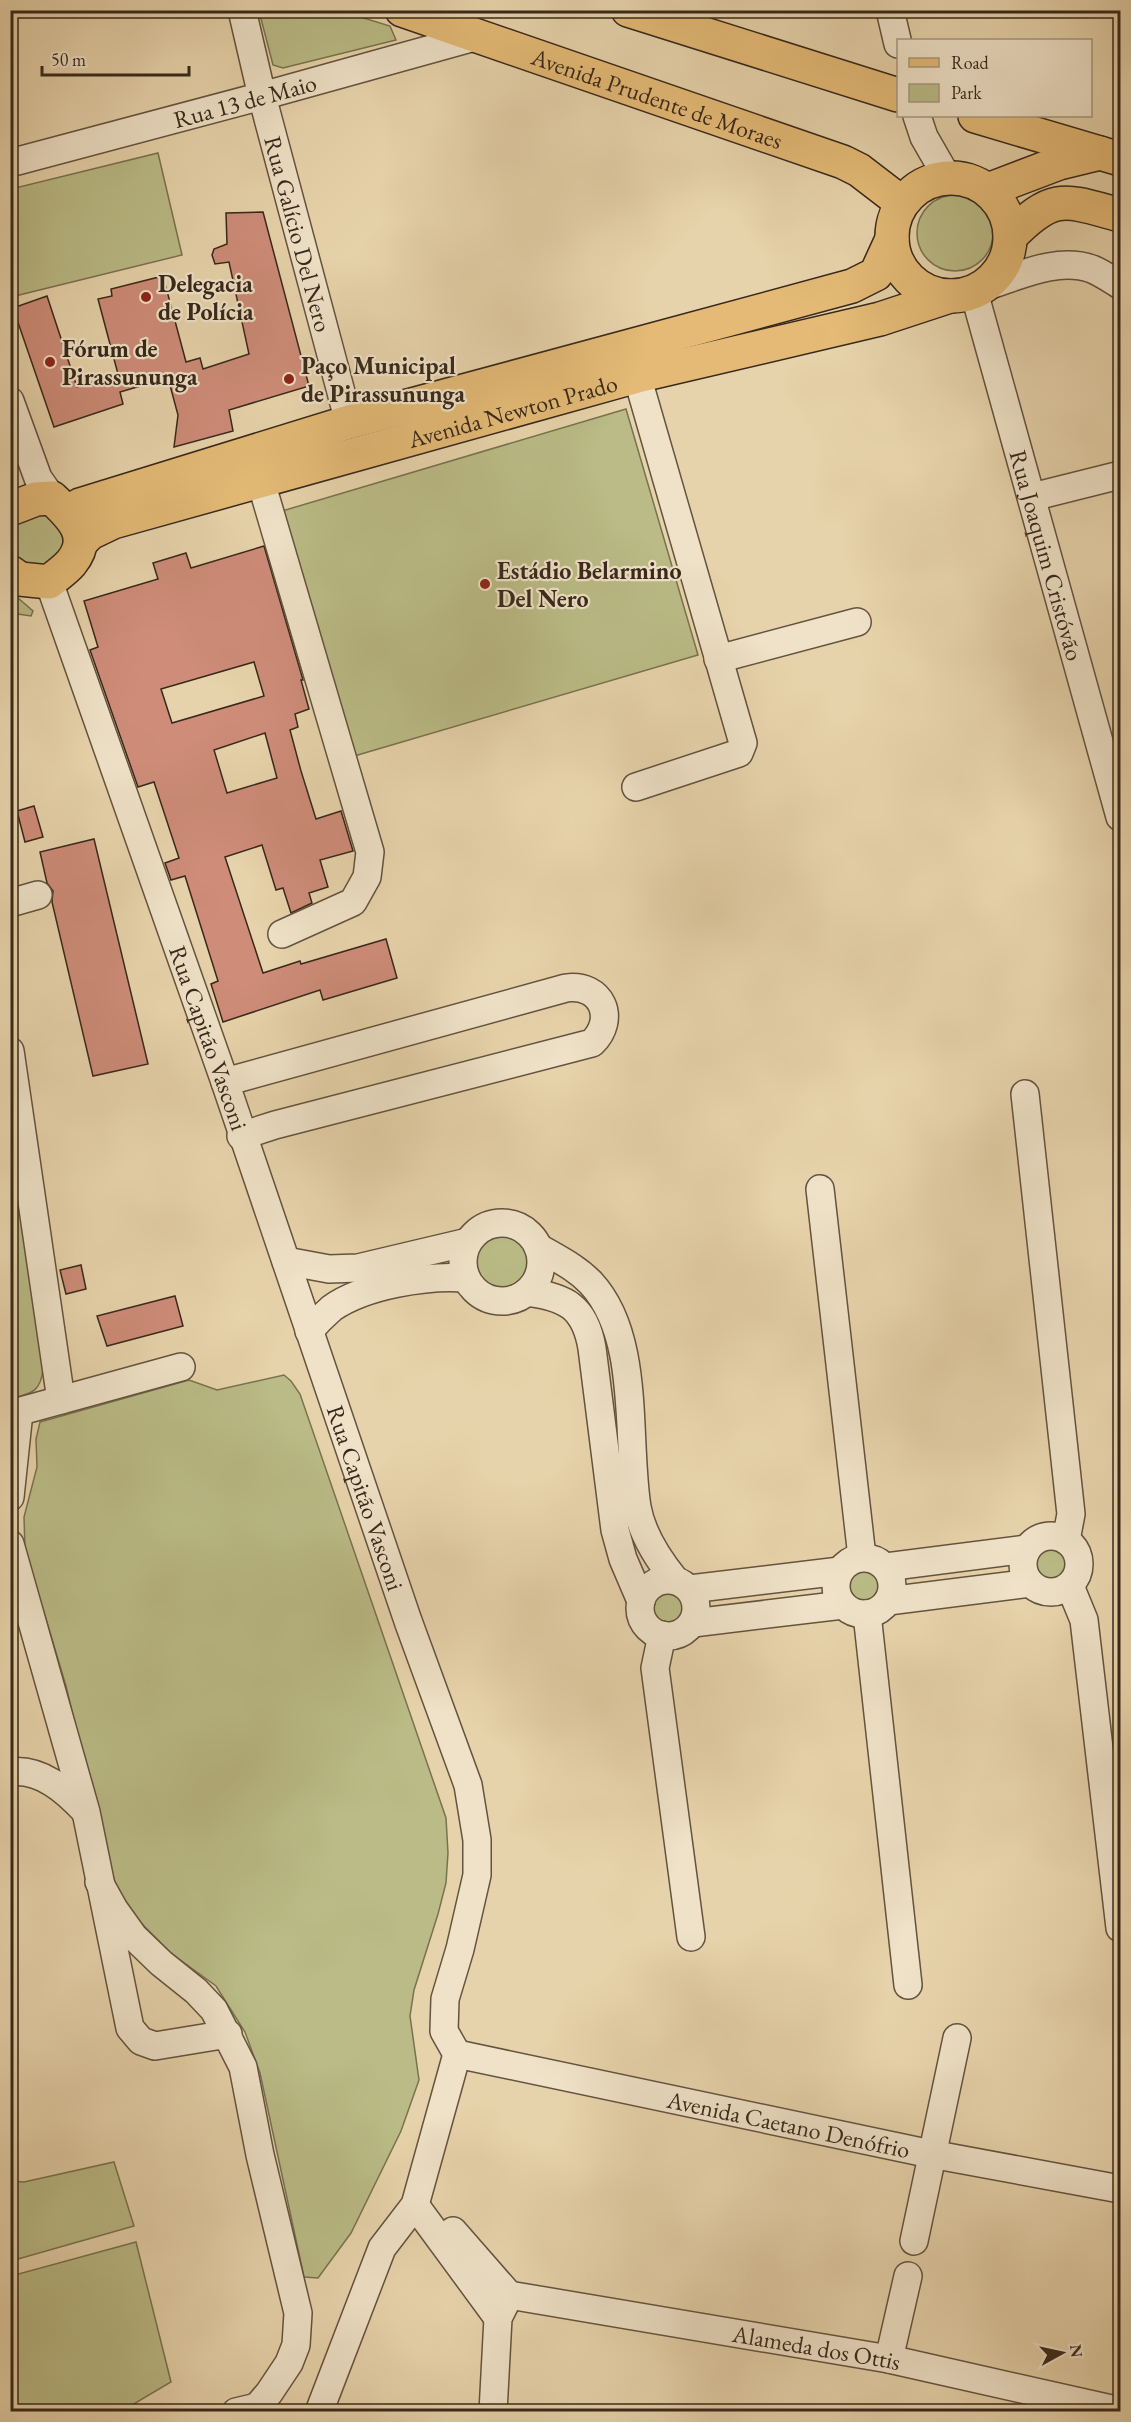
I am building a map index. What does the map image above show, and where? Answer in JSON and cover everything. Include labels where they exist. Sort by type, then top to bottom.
[{"type":"main road","name":"Avenida Prudente de Moraes","points":[[402,10],[843,162],[859,170],[896,221]]},
{"type":"main road","points":[[628,10],[897,95]]},
{"type":"main road","points":[[978,117],[1110,156]]},
{"type":"main road","points":[[988,190],[1059,163],[1110,156]]},
{"type":"main road","points":[[947,177],[962,178],[988,190],[1000,203],[1008,219],[1011,236],[1003,266],[994,279],[968,292],[932,294],[916,285],[904,273],[895,257],[896,221],[914,190],[930,181],[947,177]]},
{"type":"main road","points":[[1011,236],[1030,216],[1045,206],[1075,203],[1120,215]]},
{"type":"main road","name":"Avenida Newton Prado","points":[[10,509],[36,499],[59,505],[80,505],[350,422],[852,285],[876,274],[896,221]]},
{"type":"main road","name":"Avenida Newton Prado","points":[[81,543],[90,533],[113,522],[637,376],[880,318],[968,292]]},
{"type":"main road","points":[[10,572],[20,579],[49,582],[72,562],[81,543],[78,526],[59,505]]},
{"type":"street","name":"Rua Galício Del Nero","points":[[242,10],[262,96],[350,422]]},
{"type":"street","points":[[890,10],[897,40]]},
{"type":"street","name":"Rua 13 de Maio","points":[[10,163],[478,36]]},
{"type":"street","points":[[918,117],[924,137],[947,177]]},
{"type":"street","points":[[968,292],[1049,266],[1091,269],[1120,285]]},
{"type":"street","name":"Rua Joaquim Cristóvão","points":[[968,292],[1032,497],[1120,817]]},
{"type":"street","points":[[636,787],[740,753],[743,743],[637,376]]},
{"type":"street","points":[[10,401],[39,478],[59,505]]},
{"type":"street","points":[[1032,497],[1108,480],[1120,475]]},
{"type":"street","points":[[261,482],[370,852],[367,877],[352,902],[282,934]]},
{"type":"street","name":"Rua Capitão Vasconi","points":[[49,582],[225,1082],[408,1621],[468,1785],[477,1840],[477,1875],[444,2010],[444,2031],[457,2054]]},
{"type":"street","points":[[718,659],[857,622]]},
{"type":"street","points":[[10,903],[38,895]]},
{"type":"street","points":[[225,1082],[566,988],[574,987],[589,991],[600,1002],[604,1010],[603,1029],[591,1043],[275,1125],[242,1136]]},
{"type":"street","points":[[10,1051],[61,1400]]},
{"type":"street","points":[[1025,1094],[1071,1514],[1066,1540]]},
{"type":"street","points":[[820,1189],[862,1565]]},
{"type":"street","points":[[309,1331],[360,1281],[423,1266],[468,1242],[487,1226],[511,1224],[522,1229],[531,1237],[538,1247],[541,1259],[540,1271],[535,1283],[517,1299],[505,1302],[482,1296],[472,1288],[466,1278],[463,1266],[468,1242]]},
{"type":"street","points":[[538,1247],[577,1270],[590,1282],[602,1296],[617,1325],[624,1354],[638,1508],[653,1549],[697,1605],[693,1623]]},
{"type":"street","points":[[286,1261],[329,1269],[360,1281]]},
{"type":"street","points":[[423,1266],[466,1278]]},
{"type":"street","points":[[527,1292],[554,1296],[564,1301],[580,1315],[586,1325],[592,1348],[615,1530],[623,1559],[641,1601],[642,1619],[654,1632],[662,1635],[680,1634],[693,1623],[866,1606],[1030,1583]]},
{"type":"street","points":[[10,1497],[15,1413],[181,1367]]},
{"type":"street","points":[[641,1601],[650,1586],[666,1579],[682,1584],[1027,1549],[1040,1538],[1058,1536],[1066,1540],[1078,1553],[1079,1570],[1070,1586],[1054,1593],[1045,1592],[1030,1583],[1023,1566],[1027,1549]]},
{"type":"street","points":[[10,1544],[86,1812],[130,2028],[141,2041],[155,2046],[228,2034]]},
{"type":"street","points":[[862,1565],[836,1588],[866,1606]]},
{"type":"street","points":[[862,1565],[892,1584],[866,1606]]},
{"type":"street","points":[[1070,1586],[1084,1620],[1120,1928]]},
{"type":"street","points":[[866,1606],[908,1985]]},
{"type":"street","points":[[662,1635],[655,1668],[691,1937]]},
{"type":"street","points":[[10,1772],[37,1775],[64,1789],[86,1812]]},
{"type":"street","points":[[99,1882],[114,1909],[134,1937],[214,2010],[243,2067],[260,2155],[298,2313],[296,2345],[289,2363],[257,2407],[236,2412]]},
{"type":"street","points":[[914,2241],[957,2038]]},
{"type":"street","points":[[319,2412],[382,2248],[417,2200],[457,2054]]},
{"type":"street","name":"Avenida Caetano Denófrio","points":[[457,2054],[931,2154],[1120,2189]]},
{"type":"street","points":[[417,2200],[503,2307],[493,2412]]},
{"type":"street","points":[[889,2359],[908,2276]]},
{"type":"street","name":"Alameda dos Ottis","points":[[503,2307],[889,2359],[1032,2402],[1120,2411]]},
{"type":"green space","points":[[259,11],[341,11],[390,26],[396,40],[283,68],[273,65]]},
{"type":"green space","points":[[158,153],[182,255],[11,297],[11,189]]},
{"type":"green space","points":[[955,195],[969,198],[982,206],[990,219],[993,233],[990,247],[982,260],[969,268],[955,271],[941,268],[928,260],[920,247],[917,233],[920,219],[928,206],[941,198]]},
{"type":"green space","name":"Estádio Belarmino Del Nero","points":[[626,409],[698,655],[344,759],[272,514]]},
{"type":"green space","points":[[36,514],[46,516],[55,522],[61,531],[63,541],[61,551],[55,560],[46,566],[36,568],[26,566],[17,560],[11,551],[9,541],[11,531],[17,522],[26,516]]},
{"type":"green space","points":[[10,591],[33,611],[31,616],[11,613]]},
{"type":"green space","points":[[10,1131],[43,1370],[37,1388],[11,1399]]},
{"type":"green space","points":[[497,1235],[507,1235],[521,1243],[527,1252],[529,1262],[527,1272],[521,1281],[507,1289],[497,1289],[480,1277],[475,1267],[475,1257],[487,1240]]},
{"type":"green space","points":[[284,1375],[300,1394],[446,1818],[448,1853],[446,1883],[414,1990],[410,2016],[419,2080],[401,2131],[351,2233],[318,2278],[304,2277],[260,2073],[245,2032],[216,1986],[172,1954],[125,1907],[111,1877],[66,1686],[25,1549],[24,1517],[37,1467],[36,1439],[40,1422],[189,1380],[217,1390]]},
{"type":"green space","points":[[1051,1546],[1064,1551],[1069,1564],[1064,1577],[1051,1582],[1038,1577],[1033,1564],[1038,1551]]},
{"type":"green space","points":[[864,1568],[877,1573],[882,1586],[877,1599],[864,1604],[851,1599],[846,1586],[851,1573]]},
{"type":"green space","points":[[668,1590],[681,1595],[686,1608],[681,1621],[668,1626],[655,1621],[650,1608],[655,1595]]},
{"type":"green space","points":[[114,2162],[134,2226],[11,2261],[11,2181],[24,2182]]},
{"type":"green space","points":[[136,2242],[171,2382],[122,2411],[11,2411],[11,2276]]},
{"type":"building","points":[[263,212],[309,386],[229,410],[233,431],[174,447],[178,415],[168,378],[120,392],[123,404],[54,427],[13,308],[47,296],[77,387],[118,374],[98,299],[112,296],[111,289],[163,276],[186,362],[200,358],[203,369],[249,354],[229,262],[215,264],[212,255],[214,249],[227,244],[226,213]]},
{"type":"building","points":[[264,546],[303,680],[301,680],[309,709],[295,714],[298,727],[290,730],[301,771],[316,819],[341,811],[353,851],[320,860],[328,887],[309,893],[312,903],[291,913],[283,888],[276,890],[262,845],[225,857],[263,973],[386,939],[397,978],[323,1000],[320,990],[223,1022],[211,984],[218,981],[185,876],[171,880],[165,863],[179,858],[154,782],[138,787],[90,650],[98,647],[84,601],[158,579],[153,563],[186,553],[191,568]],"holes":[[[254,662],[264,696],[172,723],[161,689]],[[265,733],[277,778],[227,793],[214,750]]]},
{"type":"building","points":[[34,806],[43,837],[25,842],[17,811]]},
{"type":"building","points":[[94,839],[148,1064],[93,1076],[52,902],[53,891],[47,883],[40,852]]},
{"type":"building","points":[[81,1265],[86,1289],[66,1294],[60,1270]]},
{"type":"building","points":[[175,1296],[183,1326],[107,1346],[97,1316]]},
{"type":"place","name":"Delegacia de Polícia","points":[[146,297]]},
{"type":"place","name":"Fórum de Pirassununga","points":[[50,362]]},
{"type":"place","name":"Paço Municipal de Pirassununga","points":[[289,379]]},
{"type":"place","name":"Estádio Belarmino Del Nero","points":[[485,584]]}]
